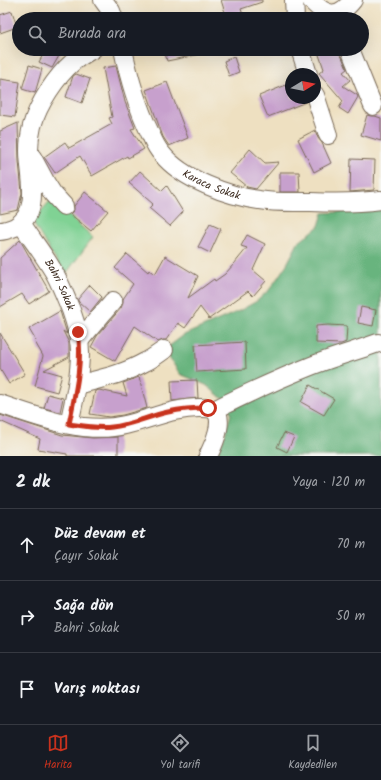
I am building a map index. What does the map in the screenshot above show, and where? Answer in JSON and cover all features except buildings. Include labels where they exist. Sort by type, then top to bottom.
[{"type":"street","points":[[103,0],[111,12]]},
{"type":"street","points":[[294,0],[295,12]]},
{"type":"street","points":[[311,0],[324,12]]},
{"type":"street","points":[[340,12],[353,0]]},
{"type":"street","points":[[0,231],[12,228],[26,218],[32,199],[29,150],[33,124],[40,106],[51,89],[64,71],[81,56]]},
{"type":"street","name":"Karaca Sokak","points":[[124,56],[128,75],[136,98],[146,126],[156,147],[170,162],[186,174],[201,182],[239,197],[260,200],[348,203],[381,200]]},
{"type":"street","points":[[302,56],[306,68]]},
{"type":"street","points":[[353,56],[373,106]]},
{"type":"street","points":[[318,104],[328,135]]},
{"type":"street","points":[[29,150],[46,183],[53,194],[64,206]]},
{"type":"street","name":"Bahri Sokak","points":[[21,223],[56,275],[78,332],[80,353],[77,385],[69,424]]},
{"type":"street","points":[[79,341],[113,301]]},
{"type":"street","points":[[214,410],[270,383],[306,368],[378,343]]},
{"type":"street","points":[[77,385],[136,367],[164,350]]},
{"type":"street","points":[[0,404],[47,420],[97,428],[111,428],[125,425],[181,409],[208,408],[214,410],[217,414],[218,432],[208,456]]},
{"type":"green space","points":[[51,200],[93,237],[65,275],[36,228],[33,220]]},
{"type":"green space","points":[[381,207],[381,456],[216,456],[225,435],[231,413],[223,399],[206,385],[180,374],[164,350],[184,335],[239,311],[257,301],[270,289],[287,264],[298,243],[319,226],[323,213],[355,211]]},
{"type":"route","points":[[78,332],[80,353],[79,371],[69,424],[97,428],[111,428],[181,409],[208,408]]}]
